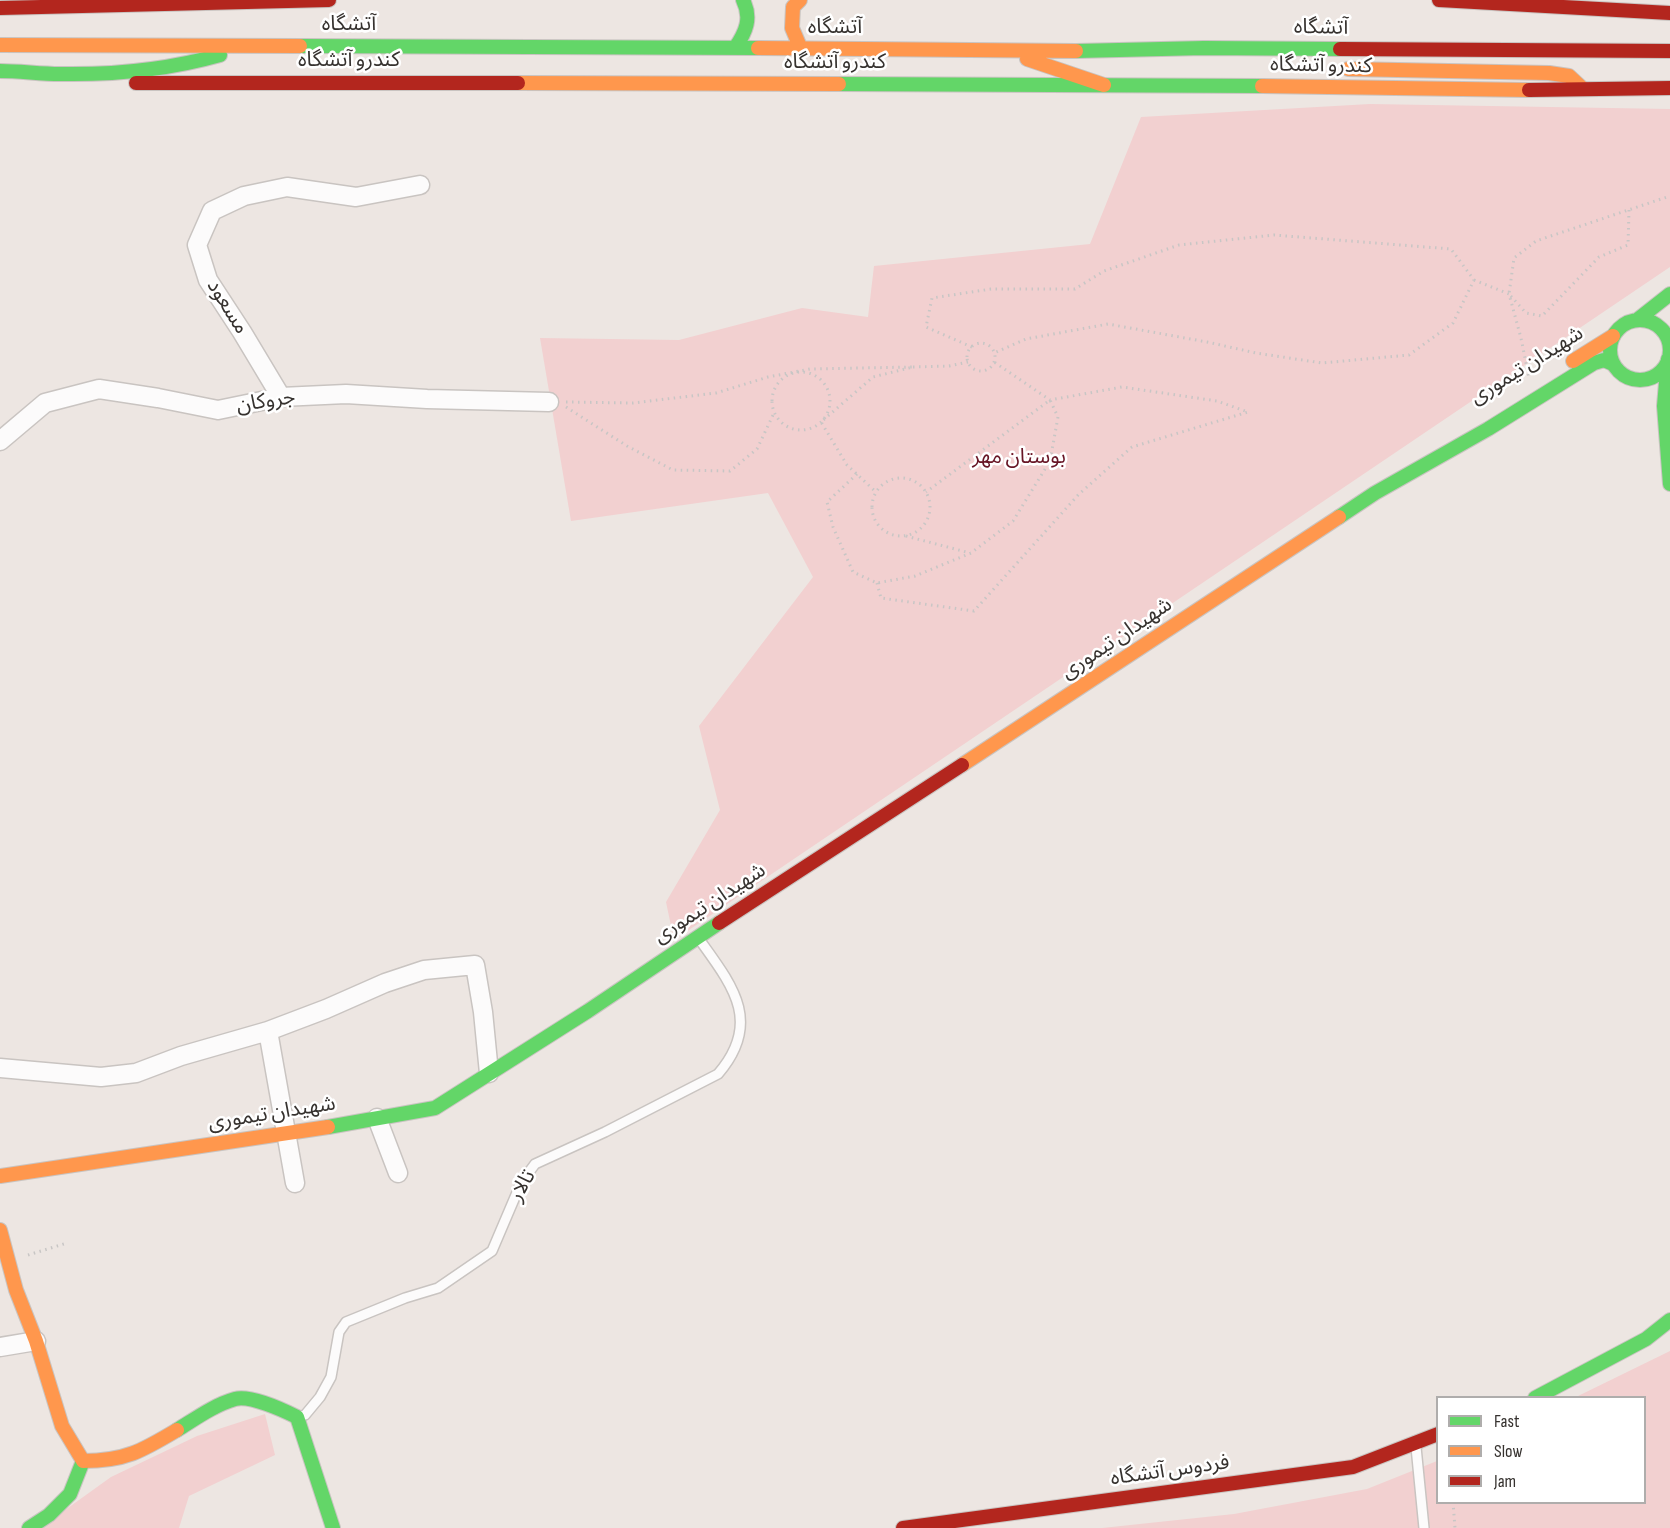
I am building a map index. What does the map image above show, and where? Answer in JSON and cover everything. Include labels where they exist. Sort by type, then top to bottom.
[{"type":"main road","points":[[0,8],[329,0]]},
{"type":"main road","points":[[735,48],[745,34],[749,17],[743,0]]},
{"type":"main road","points":[[800,0],[793,7],[792,28],[801,49]]},
{"type":"main road","points":[[1439,0],[1670,13]]},
{"type":"main road","name":"آتشگاه","points":[[0,45],[1001,51],[1204,48],[1670,51]]},
{"type":"main road","points":[[0,71],[65,74],[126,72],[186,65],[251,45]]},
{"type":"main road","points":[[1204,48],[1243,62]]},
{"type":"main road","points":[[1001,51],[1104,85]]},
{"type":"main road","points":[[1336,69],[1549,73],[1569,76],[1583,89]]},
{"type":"main road","name":"کندرو آتشگاه","points":[[12,85],[209,81],[1670,88]]},
{"type":"main road","points":[[1669,350],[1656,375],[1637,380],[1627,377],[1613,364],[1610,355],[1613,336],[1619,328],[1637,320],[1670,294]]},
{"type":"main road","points":[[1637,320],[1655,324],[1663,331],[1669,350],[1662,419],[1670,484]]},
{"type":"main road","name":"شهیدان تیموری","points":[[1375,492],[1388,479],[1613,336]]},
{"type":"main road","name":"شهیدان تیموری","points":[[0,1176],[286,1135],[435,1108],[588,1011],[1042,714],[1375,492],[1478,434],[1594,363],[1604,360],[1613,364]]},
{"type":"main road","points":[[1637,380],[1654,402],[1662,419]]},
{"type":"main road","points":[[0,1230],[16,1290],[36,1341],[62,1426],[82,1461],[70,1494],[50,1515],[29,1528]]},
{"type":"main road","points":[[1539,1396],[1646,1339],[1670,1320]]},
{"type":"main road","points":[[82,1461],[109,1461],[143,1450],[208,1411],[237,1398],[273,1405],[297,1418],[333,1528]]},
{"type":"main road","name":"فردوس آتشگاه","points":[[903,1528],[940,1526],[1353,1467],[1436,1434]]},
{"type":"street","name":"مسعود","points":[[281,397],[208,280],[197,245],[212,211],[244,196],[287,187],[356,197],[420,186]]},
{"type":"street","name":"جروکان","points":[[0,441],[45,403],[99,389],[218,410],[281,397],[346,394],[427,399],[549,402]]},
{"type":"street","points":[[0,1068],[101,1077],[136,1072],[181,1056],[267,1031],[326,1009],[385,983],[424,970],[475,965],[483,1012],[489,1073]]},
{"type":"street","points":[[267,1031],[295,1183]]},
{"type":"street","points":[[377,1118],[398,1173]]},
{"type":"street","points":[[0,1347],[36,1341]]},
{"type":"lane","name":"تالار","points":[[297,1418],[305,1415],[320,1397],[331,1377],[339,1332],[346,1322],[405,1298],[438,1288],[492,1251],[521,1183],[535,1164],[605,1132],[718,1074],[731,1059],[740,1030],[740,1007],[733,988],[698,937]]},
{"type":"lane","points":[[1415,1441],[1424,1528]]},
{"type":"path","points":[[1531,388],[1509,294],[1514,258],[1536,241],[1670,196]]},
{"type":"path","points":[[972,347],[967,354],[971,367],[979,371],[988,369],[994,362],[994,353],[985,344],[972,347],[926,327],[932,298],[991,290],[1075,289],[1104,271],[1179,245],[1274,235],[1451,249],[1474,280],[1509,294],[1526,314],[1542,316],[1599,257],[1628,245],[1629,210]]},
{"type":"path","points":[[994,353],[1026,339],[1108,324],[1256,353],[1322,363],[1409,355],[1453,323],[1474,280]]},
{"type":"path","points":[[913,367],[873,377],[813,427],[795,430],[779,421],[774,413],[772,393],[783,377],[792,373],[831,368],[949,366],[968,362]]},
{"type":"path","points":[[857,474],[827,502],[833,528],[853,572],[877,583],[915,576],[971,553],[1013,521],[1050,461],[1058,417],[1050,400],[994,362]]},
{"type":"path","points":[[549,402],[633,404],[716,393],[768,377],[802,371],[820,378],[830,395],[827,414],[821,422]]},
{"type":"path","points":[[877,583],[881,598],[974,611],[1079,494],[1132,447],[1248,412],[1217,401],[1122,387],[1050,400],[926,492]]},
{"type":"path","points":[[549,402],[571,408],[627,446],[673,470],[730,471],[757,449],[774,413]]},
{"type":"path","points":[[821,422],[848,465],[876,492]]},
{"type":"path","points":[[901,477],[911,479],[920,484],[930,501],[927,520],[914,534],[895,536],[886,532],[874,519],[872,501],[876,492],[882,484],[891,479],[901,477]]},
{"type":"path","points":[[904,536],[971,553]]},
{"type":"path","points":[[9,1262],[67,1243]]},
{"type":"path","points":[[1453,1504],[1455,1528]]},
{"type":"green space","name":"بوستان مهر","points":[[1370,104],[1670,109],[1670,267],[674,940],[666,902],[720,810],[699,726],[813,577],[768,493],[571,521],[540,338],[679,340],[802,308],[868,317],[874,266],[1090,244],[1141,117]]},
{"type":"green space","points":[[1670,1351],[1670,1528],[1102,1528],[1234,1514],[1367,1489],[1436,1461],[1436,1504],[1646,1504],[1646,1396],[1578,1396]]},
{"type":"green space","points":[[265,1414],[275,1455],[189,1496],[179,1528],[40,1528],[111,1477],[197,1436]]},
{"type":"traffic: fast","points":[[735,48],[746,25],[747,13],[743,0]]},
{"type":"traffic: fast","points":[[300,46],[758,48]]},
{"type":"traffic: fast","points":[[1076,51],[1204,48],[1340,49]]},
{"type":"traffic: fast","points":[[0,71],[101,74],[161,68],[220,55]]},
{"type":"traffic: fast","points":[[839,84],[1262,86]]},
{"type":"traffic: fast","points":[[1637,320],[1670,294]]},
{"type":"traffic: fast","points":[[1640,320],[1657,325],[1665,333],[1670,350],[1665,367],[1657,375],[1640,380],[1623,375],[1615,367],[1610,350],[1615,333],[1623,325],[1640,320]]},
{"type":"traffic: fast","points":[[1668,359],[1664,406],[1670,484]]},
{"type":"traffic: fast","points":[[1339,517],[1375,493],[1488,429],[1594,363],[1604,360],[1613,364]]},
{"type":"traffic: fast","points":[[328,1127],[435,1108],[588,1011],[719,923]]},
{"type":"traffic: fast","points":[[1539,1396],[1646,1339],[1670,1320]]},
{"type":"traffic: fast","points":[[177,1430],[212,1409],[241,1398],[258,1401],[297,1417],[333,1528]]},
{"type":"traffic: fast","points":[[29,1528],[49,1515],[70,1494],[83,1461]]},
{"type":"traffic: slow","points":[[800,0],[793,7],[792,28],[801,49]]},
{"type":"traffic: slow","points":[[0,45],[300,46]]},
{"type":"traffic: slow","points":[[758,48],[1076,51]]},
{"type":"traffic: slow","points":[[1027,59],[1104,85]]},
{"type":"traffic: slow","points":[[1348,69],[1549,73],[1569,76],[1583,89]]},
{"type":"traffic: slow","points":[[518,83],[839,84]]},
{"type":"traffic: slow","points":[[1262,86],[1529,90]]},
{"type":"traffic: slow","points":[[1573,361],[1613,336]]},
{"type":"traffic: slow","points":[[962,765],[1339,517]]},
{"type":"traffic: slow","points":[[0,1176],[328,1127]]},
{"type":"traffic: slow","points":[[0,1230],[16,1290],[36,1341],[62,1426],[83,1461],[122,1457],[153,1444],[177,1430]]},
{"type":"traffic: jam","points":[[0,8],[329,0]]},
{"type":"traffic: jam","points":[[1439,0],[1670,13]]},
{"type":"traffic: jam","points":[[1340,49],[1670,51]]},
{"type":"traffic: jam","points":[[136,83],[518,83]]},
{"type":"traffic: jam","points":[[1529,90],[1670,88]]},
{"type":"traffic: jam","points":[[719,923],[962,765]]},
{"type":"traffic: jam","points":[[903,1528],[1353,1467],[1436,1435]]}]
